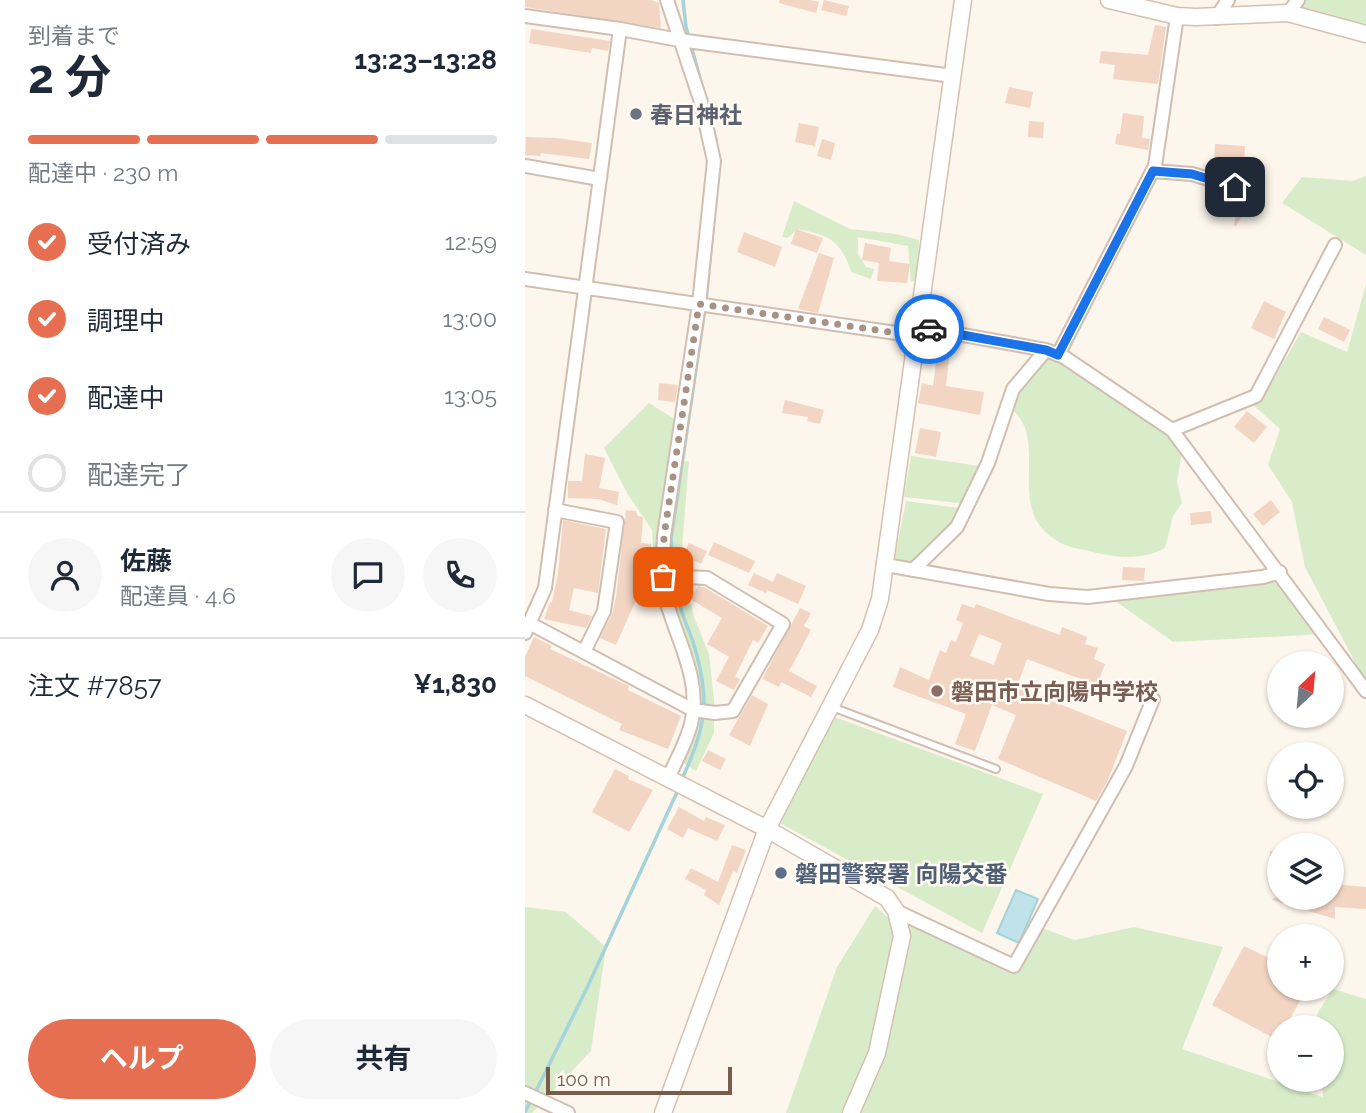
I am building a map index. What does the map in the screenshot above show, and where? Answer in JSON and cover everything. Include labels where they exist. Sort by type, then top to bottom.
[{"type":"street","points":[[667,0],[701,102],[714,161],[699,304],[664,536],[666,597],[691,674],[693,710],[684,745],[668,778]]},
{"type":"street","points":[[663,1113],[767,829],[870,631],[880,599],[963,0]]},
{"type":"street","points":[[1109,0],[1177,16],[1216,18],[1293,6],[1366,34]]},
{"type":"street","points":[[1216,18],[1228,0]]},
{"type":"street","points":[[525,16],[679,40],[953,76]]},
{"type":"street","points":[[912,570],[957,527],[988,463],[1013,389],[1052,352],[1153,171],[1177,16]]},
{"type":"street","points":[[620,29],[545,588],[527,628],[584,652],[693,710],[715,713],[733,711],[783,624],[707,578],[664,580]]},
{"type":"street","points":[[525,166],[600,179]]},
{"type":"street","points":[[1153,171],[1192,174],[1235,187]]},
{"type":"street","points":[[1172,430],[1256,396],[1335,245]]},
{"type":"street","points":[[525,279],[1052,352],[1172,430],[1366,691]]},
{"type":"street","points":[[555,510],[617,522],[604,611],[584,652]]},
{"type":"street","points":[[886,565],[1049,594],[1089,597],[1263,578],[1280,572]]},
{"type":"street","points":[[896,911],[1014,966],[1126,766],[1153,699]]},
{"type":"street","points":[[525,705],[767,829],[887,898],[896,911],[902,936],[877,1053],[851,1113]]},
{"type":"street","points":[[525,1093],[568,1113]]},
{"type":"lane","points":[[830,706],[996,769]]},
{"type":"green space","points":[[1299,0],[1366,0],[1366,37],[1288,13]]},
{"type":"green space","points":[[1366,176],[1366,255],[1282,203],[1302,177],[1353,181]]},
{"type":"green space","points":[[794,201],[850,229],[896,234],[919,240],[918,279],[911,282],[908,246],[858,237],[858,254],[866,267],[874,269],[871,279],[851,272],[843,252],[825,237],[797,229],[788,238],[782,237]]},
{"type":"green space","points":[[1366,284],[1366,683],[1305,567],[1292,502],[1268,465],[1280,429],[1252,404],[1275,377],[1301,332],[1347,352]]},
{"type":"green space","points":[[1046,350],[1183,445],[1177,482],[1182,503],[1173,516],[1165,548],[1140,556],[1106,555],[1065,545],[1049,535],[1038,523],[1029,496],[1029,450],[1026,431],[1020,418],[1007,404]]},
{"type":"green space","points":[[649,403],[681,423],[675,463],[689,461],[681,560],[694,617],[709,654],[714,700],[714,733],[696,771],[683,763],[696,720],[663,577],[654,564],[652,530],[627,493],[604,448]]},
{"type":"green space","points":[[911,456],[986,467],[968,504],[904,497]]},
{"type":"green space","points":[[906,501],[966,509],[913,570],[893,567]]},
{"type":"green space","points":[[1280,572],[1325,634],[1173,642],[1107,595]]},
{"type":"green space","points":[[832,716],[1043,794],[982,933],[778,822]]},
{"type":"green space","points":[[875,906],[909,936],[910,923],[1009,964],[1036,926],[1075,940],[1134,927],[1223,947],[1182,1049],[1267,1078],[1267,1092],[1308,1092],[1323,1097],[1323,1092],[1344,1092],[1344,1015],[1317,1014],[1325,1001],[1344,1001],[1344,992],[1366,999],[1366,1113],[786,1113],[837,967]]},
{"type":"green space","points":[[525,907],[566,912],[606,947],[591,1051],[532,1113],[525,1113]]},
{"type":"water","points":[[1016,890],[1038,899],[1019,943],[997,933]]},
{"type":"building","points":[[525,0],[651,0],[659,3],[661,28],[525,7]]},
{"type":"building","points":[[780,0],[819,2],[816,13],[779,3]]},
{"type":"building","points":[[824,0],[849,6],[846,16],[821,10]]},
{"type":"building","points":[[1155,25],[1166,27],[1158,84],[1113,79],[1115,65],[1099,63],[1101,51],[1148,55]]},
{"type":"building","points":[[531,29],[610,41],[608,51],[592,48],[591,53],[529,43]]},
{"type":"building","points":[[1009,87],[1033,92],[1030,108],[1005,103]]},
{"type":"building","points":[[1123,113],[1144,116],[1142,138],[1150,139],[1148,150],[1115,144],[1117,134],[1120,134]]},
{"type":"building","points":[[1029,121],[1044,122],[1043,138],[1028,137]]},
{"type":"building","points":[[799,123],[819,127],[815,146],[795,142]]},
{"type":"building","points":[[526,137],[592,143],[589,159],[541,153],[540,156],[525,155]]},
{"type":"building","points":[[822,139],[835,143],[831,160],[817,156]]},
{"type":"building","points":[[1215,144],[1245,146],[1244,166],[1214,165]]},
{"type":"building","points":[[1245,170],[1260,173],[1256,191],[1236,226],[1236,212],[1227,207],[1233,196],[1239,199]]},
{"type":"building","points":[[796,229],[823,238],[817,253],[791,244]]},
{"type":"building","points":[[744,232],[782,247],[775,267],[737,252]]},
{"type":"building","points":[[865,243],[891,248],[889,261],[910,264],[907,283],[877,281],[879,263],[862,260]]},
{"type":"building","points":[[819,253],[834,258],[818,313],[798,309]]},
{"type":"building","points":[[1264,301],[1286,312],[1274,339],[1251,328]]},
{"type":"building","points":[[1324,317],[1350,330],[1344,342],[1318,329]]},
{"type":"building","points":[[934,347],[950,349],[946,386],[984,392],[980,415],[918,403],[922,383],[933,386],[936,363],[924,361],[925,350],[933,352]]},
{"type":"building","points":[[659,383],[678,385],[675,402],[658,400]]},
{"type":"building","points":[[785,400],[824,410],[820,424],[807,421],[808,417],[782,413]]},
{"type":"building","points":[[1247,411],[1267,427],[1254,443],[1234,427]]},
{"type":"building","points":[[920,428],[941,432],[936,457],[915,453]]},
{"type":"building","points":[[585,454],[605,458],[599,488],[619,492],[617,505],[598,499],[568,498],[568,481],[582,481]]},
{"type":"building","points":[[1271,500],[1280,512],[1263,526],[1253,514]]},
{"type":"building","points":[[626,510],[636,511],[638,516],[643,517],[641,543],[651,544],[650,562],[639,560],[636,581],[655,584],[656,593],[655,600],[637,598],[616,645],[600,638],[612,614],[616,597]]},
{"type":"building","points":[[1211,511],[1212,523],[1191,525],[1190,513]]},
{"type":"building","points":[[563,520],[606,529],[598,593],[574,588],[569,610],[592,616],[586,628],[544,619],[552,602],[558,573]]},
{"type":"building","points":[[714,542],[755,561],[749,573],[708,555]]},
{"type":"building","points":[[689,543],[707,551],[701,564],[683,555]]},
{"type":"building","points":[[1123,567],[1145,568],[1144,581],[1122,580]]},
{"type":"building","points":[[754,573],[773,582],[777,573],[806,586],[798,604],[748,585]]},
{"type":"building","points":[[698,586],[704,587],[768,626],[758,643],[753,640],[735,677],[740,679],[734,690],[716,681],[729,657],[707,644],[722,618],[690,599]]},
{"type":"building","points":[[962,604],[974,608],[976,604],[1060,635],[1062,627],[1087,637],[1085,644],[1098,648],[1094,659],[1105,664],[1097,685],[1027,659],[1017,687],[1127,731],[1108,780],[1096,801],[998,759],[1016,715],[992,705],[975,751],[955,744],[966,714],[893,687],[900,667],[929,680],[940,650],[946,653],[951,640],[956,642],[963,623],[956,620]],"holes":[[[979,634],[1002,643],[994,665],[970,656]]]},
{"type":"building","points":[[800,608],[811,613],[804,626],[811,630],[789,671],[817,686],[811,697],[781,682],[779,687],[762,679]]},
{"type":"building","points":[[534,637],[552,646],[550,649],[629,686],[628,690],[681,716],[668,749],[619,730],[622,724],[525,676],[525,657]]},
{"type":"building","points":[[752,695],[768,704],[750,746],[729,735]]},
{"type":"building","points":[[708,750],[726,759],[720,770],[702,761]]},
{"type":"building","points":[[615,769],[629,776],[628,779],[653,790],[629,832],[592,812]]},
{"type":"building","points":[[679,807],[704,821],[706,817],[725,825],[717,841],[688,828],[683,838],[667,829]]},
{"type":"building","points":[[732,845],[746,850],[737,873],[733,871],[719,905],[704,895],[706,890],[685,879],[691,868],[718,882]]},
{"type":"building","points":[[1344,885],[1366,887],[1366,909],[1344,908]]},
{"type":"building","points":[[1305,910],[1335,910],[1335,919]]},
{"type":"building","points":[[1244,946],[1267,957],[1267,1001],[1300,1001],[1292,1015],[1267,1015],[1267,1035],[1212,1005]]},
{"type":"waterway","points":[[683,0],[686,27],[704,93]]},
{"type":"waterway","points":[[708,107],[716,141]]},
{"type":"waterway","points":[[706,301],[719,166]]},
{"type":"waterway","points":[[674,575],[671,539],[705,308]]},
{"type":"waterway","points":[[675,582],[679,604],[698,660],[704,695],[697,742],[682,779]]},
{"type":"waterway","points":[[535,1093],[586,990],[678,790]]},
{"type":"waterway","points":[[525,1112],[531,1100]]},
{"type":"way so far","points":[[663,577],[664,536],[699,304],[917,336],[918,327],[929,329]]},
{"type":"place","name":"春日神社","points":[[636,114]]},
{"type":"place","name":"磐田市立向陽中学校","points":[[937,691]]},
{"type":"place","name":"磐田警察署 向陽交番","points":[[781,873]]},
{"type":"route","points":[[929,329],[1046,350],[1058,355],[1153,171],[1192,174],[1235,187]]}]
